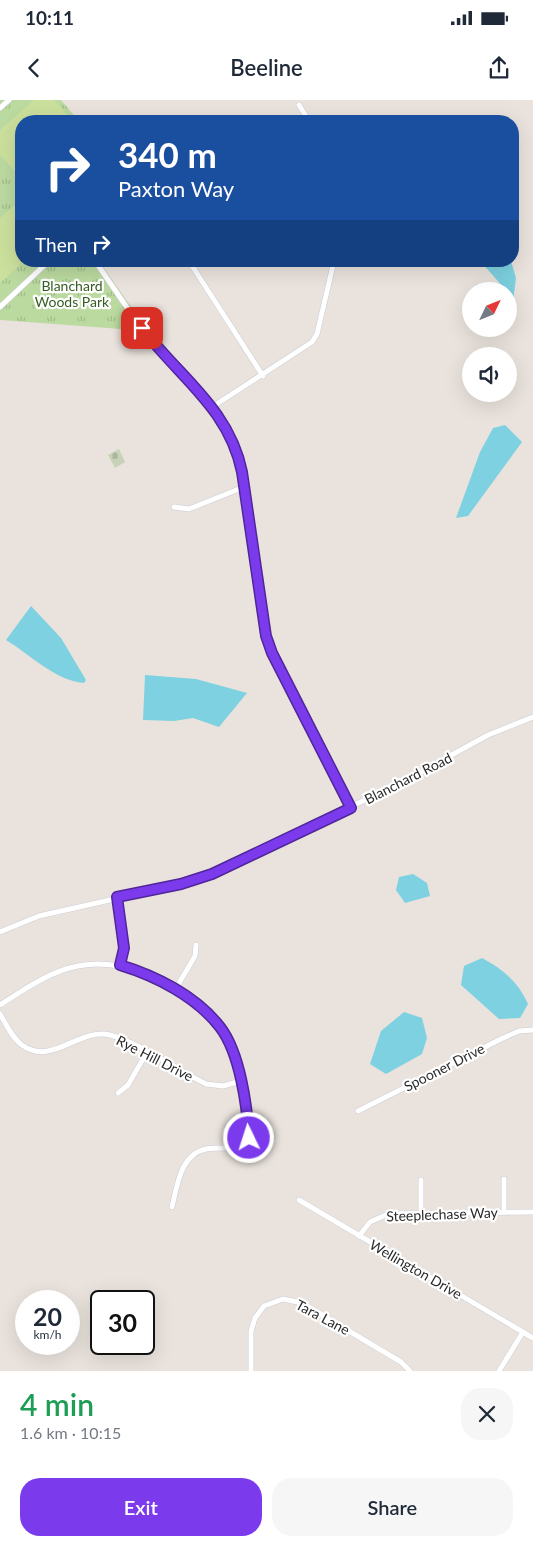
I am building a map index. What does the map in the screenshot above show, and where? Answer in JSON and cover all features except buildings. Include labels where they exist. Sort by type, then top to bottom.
[{"type":"street","points":[[0,108],[9,100]]},
{"type":"street","points":[[299,105],[306,115]]},
{"type":"street","points":[[0,307],[43,267]]},
{"type":"street","points":[[99,267],[149,338],[186,375],[212,407],[231,436],[238,453],[244,487],[266,636],[272,653],[351,808]]},
{"type":"street","points":[[193,267],[262,376]]},
{"type":"street","points":[[212,407],[312,342],[317,334],[333,267]]},
{"type":"street","points":[[174,507],[189,509],[244,487]]},
{"type":"street","name":"Blanchard Road","points":[[0,932],[40,916],[181,884],[212,874],[351,808],[488,735],[533,717]]},
{"type":"street","points":[[117,897],[124,948],[120,965]]},
{"type":"street","points":[[175,990],[195,956],[196,945]]},
{"type":"street","points":[[0,1005],[54,974],[77,966],[120,965],[140,971],[175,990],[207,1012],[221,1028],[232,1049],[241,1081],[249,1138],[246,1144],[231,1149],[204,1150],[195,1155],[183,1167],[172,1207]]},
{"type":"street","name":"Rye Hill Drive","points":[[0,1014],[22,1046],[33,1050],[52,1051],[84,1036],[99,1033],[118,1038],[206,1084],[222,1086],[241,1081]]},
{"type":"street","name":"Spooner Drive","points":[[358,1111],[500,1039],[520,1031],[533,1030]]},
{"type":"street","points":[[118,1093],[128,1085],[146,1052]]},
{"type":"street","points":[[504,1179],[504,1211]]},
{"type":"street","points":[[421,1180],[421,1214]]},
{"type":"street","name":"Wellington Drive","points":[[299,1200],[414,1266],[533,1338]]},
{"type":"street","name":"Steeplechase Way","points":[[359,1236],[370,1222],[379,1216],[504,1211],[533,1212]]},
{"type":"street","name":"Tara Lane","points":[[251,1371],[251,1330],[254,1318],[268,1303],[283,1299],[297,1301],[400,1362],[410,1371]]},
{"type":"street","points":[[499,1371],[523,1332]]},
{"type":"green space","name":"Blanchard Woods Park","points":[[0,100],[61,100],[74,115],[15,115],[15,267],[103,267],[148,331],[0,320]]},
{"type":"green space","points":[[34,100],[54,100],[68,115],[17,115]]},
{"type":"green space","points":[[15,117],[15,172],[0,155],[0,130]]},
{"type":"green space","points":[[15,205],[15,267],[17,267],[0,283],[0,218]]},
{"type":"green space","points":[[119,449],[125,462],[115,468],[108,455]]},
{"type":"water","points":[[485,267],[513,267],[515,282],[497,281]]},
{"type":"water","points":[[505,425],[522,442],[468,516],[456,518],[480,452],[493,428]]},
{"type":"water","points":[[31,606],[61,638],[86,680],[84,683],[73,681],[53,672],[6,640]]},
{"type":"water","points":[[145,675],[196,679],[247,693],[219,727],[193,718],[174,721],[143,720]]},
{"type":"water","points":[[413,874],[427,883],[430,896],[405,903],[396,890],[399,877]]},
{"type":"water","points":[[482,958],[497,967],[520,989],[528,1004],[520,1018],[499,1019],[461,985],[464,966]]},
{"type":"water","points":[[404,1012],[422,1018],[427,1038],[422,1054],[386,1074],[370,1064],[381,1031]]},
{"type":"route","points":[[142,328],[157,348],[186,375],[212,407],[231,436],[238,453],[242,472],[266,636],[272,653],[351,808],[212,874],[181,884],[117,897],[124,948],[120,965],[140,971],[186,996],[207,1012],[221,1028],[232,1049],[242,1086],[246,1104],[249,1138]]}]
